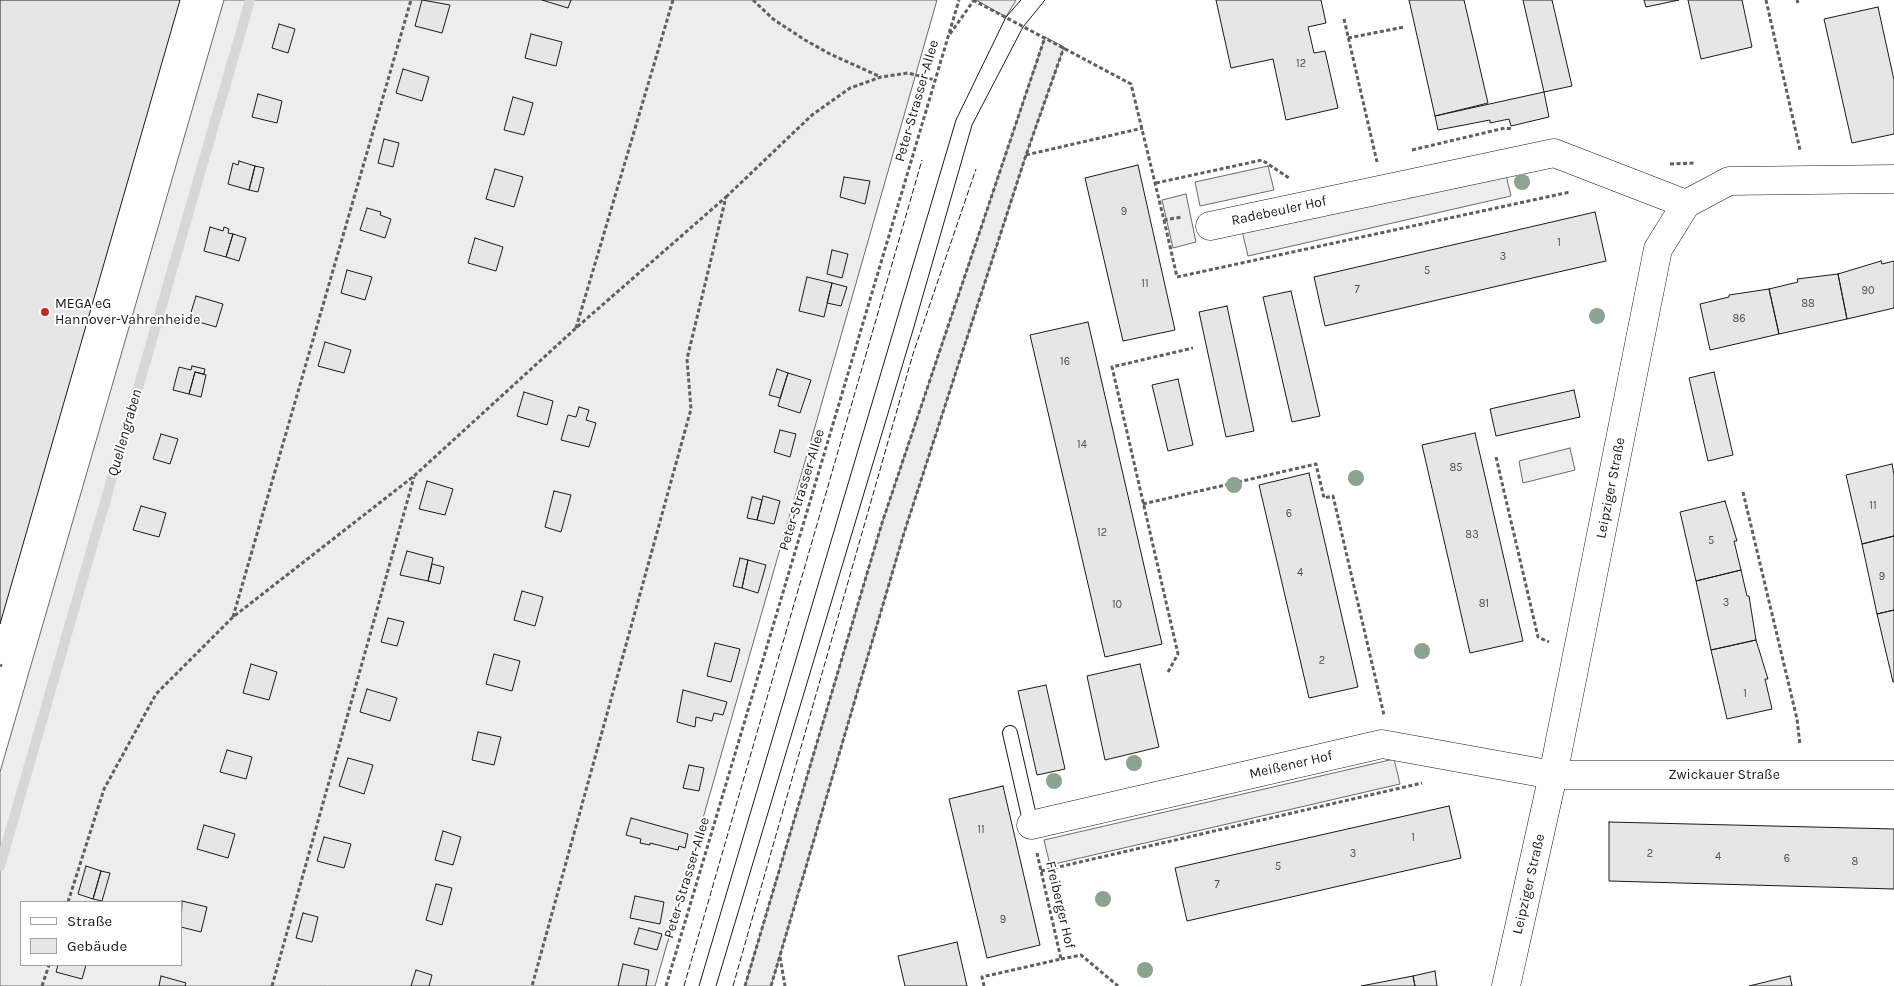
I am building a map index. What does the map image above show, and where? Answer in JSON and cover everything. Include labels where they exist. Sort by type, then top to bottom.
[{"type":"street","name":"Radebeuler Hof","points":[[1210,226],[1554,153],[1686,204]]},
{"type":"street","name":"Leipziger Straße","points":[[1506,986],[1554,775],[1658,249],[1686,204],[1729,181],[1894,179]]},
{"type":"street","name":"Meißener Hof","points":[[1031,825],[1382,744],[1554,775]]},
{"type":"street","name":"Zwickauer Straße","points":[[1554,775],[1894,775]]},
{"type":"lane","points":[[1010,733],[1031,825]]},
{"type":"path","points":[[233,617],[411,0]]},
{"type":"path","points":[[576,328],[673,0]]},
{"type":"path","points":[[753,0],[773,19],[806,40],[830,54],[881,77]]},
{"type":"path","name":"Peter-Strasser-Allee","points":[[666,986],[959,0]]},
{"type":"path","points":[[948,36],[974,0],[1036,35],[1045,37],[1131,84],[1144,128],[1177,277],[1576,191]]},
{"type":"path","points":[[1766,0],[1806,180]]},
{"type":"path","points":[[1344,19],[1383,189]]},
{"type":"path","points":[[1348,38],[1404,27]]},
{"type":"path","points":[[745,986],[882,523],[1045,37]]},
{"type":"path","points":[[771,986],[904,533],[1026,155],[1064,48]]},
{"type":"path","points":[[68,901],[104,789],[156,694],[233,617],[414,476],[576,328],[726,196],[812,115],[850,88],[881,77],[908,73],[935,80]]},
{"type":"path","points":[[1026,155],[1144,128]]},
{"type":"path","points":[[532,986],[691,409],[687,359],[726,196]]},
{"type":"path","points":[[1164,220],[1208,212],[1210,226]]},
{"type":"path","points":[[1168,672],[1178,654],[1112,367],[1192,348]]},
{"type":"path","points":[[1496,457],[1538,637],[1577,656]]},
{"type":"path","points":[[1143,504],[1316,464],[1324,498],[1334,496],[1391,746]]},
{"type":"path","points":[[272,986],[414,476]]},
{"type":"path","points":[[1743,492],[1797,720],[1803,775]]},
{"type":"path","points":[[1041,872],[1430,781]]},
{"type":"path","name":"Freiberger Hof","points":[[984,986],[982,977],[1061,959],[1031,825]]},
{"type":"path","points":[[1061,959],[1081,955],[1118,986]]},
{"type":"path","points":[[780,956],[786,986]]},
{"type":"path","points":[[42,986],[49,966]]},
{"type":"shaded area","points":[[224,0],[937,0],[655,986],[0,986],[0,772]]},
{"type":"shaded area","points":[[976,0],[1016,0],[1006,17]]},
{"type":"shaded area","points":[[1045,37],[1064,47],[1026,155],[904,533],[771,986],[745,986],[882,523]]},
{"type":"shaded area","points":[[1268,166],[1274,190],[1200,206],[1195,182]]},
{"type":"shaded area","points":[[1505,171],[1511,196],[1248,256],[1242,231]]},
{"type":"shaded area","points":[[1186,194],[1196,242],[1173,248],[1162,200]]},
{"type":"shaded area","points":[[1570,448],[1575,470],[1523,483],[1519,461]]},
{"type":"shaded area","points":[[1394,759],[1400,784],[1050,865],[1044,840]]},
{"type":"building","name":"MEGA eG Hannover-Vahrenheide","points":[[0,0],[180,0],[0,624]]},
{"type":"building","points":[[422,0],[450,5],[442,33],[415,26]]},
{"type":"building","points":[[542,0],[571,0],[568,8]]},
{"type":"building","points":[[1216,0],[1321,0],[1326,23],[1308,27],[1314,53],[1325,51],[1338,108],[1286,120],[1273,59],[1231,68]]},
{"type":"building","points":[[1409,0],[1464,0],[1488,103],[1435,116]]},
{"type":"building","points":[[1523,0],[1552,0],[1572,86],[1544,92]]},
{"type":"building","points":[[1644,0],[1679,0],[1646,7]]},
{"type":"building","points":[[1688,0],[1742,0],[1752,47],[1701,59]]},
{"type":"building","points":[[1878,7],[1894,80],[1894,134],[1852,143],[1824,19]]},
{"type":"building","points":[[279,24],[295,29],[288,53],[272,48]]},
{"type":"building","points":[[531,34],[562,42],[556,66],[525,58]]},
{"type":"building","points":[[403,69],[429,77],[422,101],[396,93]]},
{"type":"building","points":[[1544,92],[1549,117],[1511,126],[1509,119],[1490,123],[1490,120],[1438,130],[1435,116]]},
{"type":"building","points":[[258,94],[282,101],[277,123],[252,117]]},
{"type":"building","points":[[513,97],[533,103],[524,135],[504,130]]},
{"type":"building","points":[[384,139],[399,143],[393,167],[378,163]]},
{"type":"building","points":[[239,161],[255,166],[249,190],[228,184],[233,163],[238,165]]},
{"type":"building","points":[[1138,165],[1175,330],[1123,341],[1085,178]]},
{"type":"building","points":[[255,166],[264,168],[258,192],[249,190]]},
{"type":"building","points":[[495,169],[523,177],[514,207],[486,199]]},
{"type":"building","points":[[844,177],[870,181],[865,204],[840,197]]},
{"type":"building","points":[[367,208],[381,212],[380,215],[391,219],[385,238],[360,230]]},
{"type":"building","points":[[1595,212],[1606,261],[1325,326],[1314,277]]},
{"type":"building","points":[[210,227],[223,231],[224,227],[229,229],[228,233],[233,234],[226,257],[204,251]]},
{"type":"building","points":[[233,234],[246,238],[239,261],[226,257]]},
{"type":"building","points":[[475,238],[503,247],[496,271],[468,263]]},
{"type":"building","points":[[832,250],[848,254],[842,278],[827,274]]},
{"type":"building","points":[[1881,261],[1882,264],[1894,261],[1894,308],[1847,319],[1838,274]]},
{"type":"building","points":[[347,270],[372,277],[365,300],[341,293]]},
{"type":"building","points":[[1838,274],[1847,319],[1779,334],[1769,289],[1798,282],[1797,279]]},
{"type":"building","points":[[807,277],[832,283],[824,317],[799,311]]},
{"type":"building","points":[[832,283],[847,287],[841,306],[827,303]]},
{"type":"building","points":[[1769,289],[1779,334],[1710,350],[1700,304],[1729,297],[1729,295]]},
{"type":"building","points":[[1291,291],[1320,416],[1292,422],[1263,297]]},
{"type":"building","points":[[196,296],[223,304],[216,327],[189,319]]},
{"type":"building","points":[[1227,306],[1254,431],[1226,437],[1199,312]]},
{"type":"building","points":[[1088,322],[1162,644],[1105,657],[1030,335]]},
{"type":"building","points":[[325,342],[351,350],[344,373],[318,366]]},
{"type":"building","points":[[192,366],[205,369],[204,374],[195,372],[189,394],[173,390],[179,367],[191,370]]},
{"type":"building","points":[[777,369],[788,373],[780,398],[769,395]]},
{"type":"building","points":[[195,372],[206,375],[201,397],[189,394]]},
{"type":"building","points":[[1714,372],[1733,455],[1708,461],[1689,378]]},
{"type":"building","points":[[788,373],[811,380],[800,413],[778,406]]},
{"type":"building","points":[[1178,379],[1193,445],[1168,451],[1152,385]]},
{"type":"building","points":[[1574,390],[1580,417],[1496,436],[1490,409]]},
{"type":"building","points":[[524,392],[553,401],[547,425],[517,416]]},
{"type":"building","points":[[579,407],[589,410],[586,420],[596,423],[589,447],[561,440],[568,415],[576,417]]},
{"type":"building","points":[[780,430],[796,434],[790,457],[774,452]]},
{"type":"building","points":[[1475,433],[1523,641],[1470,653],[1422,445]]},
{"type":"building","points":[[161,434],[178,439],[170,464],[153,459]]},
{"type":"building","points":[[1892,464],[1894,475],[1894,536],[1862,544],[1846,475]]},
{"type":"building","points":[[1309,473],[1358,687],[1309,698],[1259,485]]},
{"type":"building","points":[[427,481],[453,489],[445,515],[419,509]]},
{"type":"building","points":[[554,491],[571,495],[561,532],[545,527]]},
{"type":"building","points":[[763,496],[780,501],[774,524],[757,520]]},
{"type":"building","points":[[752,497],[762,500],[757,520],[747,518]]},
{"type":"building","points":[[1725,501],[1737,541],[1734,541],[1741,570],[1696,581],[1680,512]]},
{"type":"building","points":[[141,506],[166,513],[159,537],[133,530]]},
{"type":"building","points":[[1894,536],[1894,610],[1877,614],[1862,544]]},
{"type":"building","points":[[407,551],[433,558],[428,581],[400,575]]},
{"type":"building","points":[[740,558],[748,560],[742,588],[733,586]]},
{"type":"building","points":[[748,560],[766,565],[758,593],[742,588]]},
{"type":"building","points":[[432,564],[444,567],[440,584],[428,581]]},
{"type":"building","points":[[1741,570],[1747,596],[1749,596],[1756,640],[1711,650],[1696,581]]},
{"type":"building","points":[[522,591],[543,597],[535,626],[514,620]]},
{"type":"building","points":[[1894,610],[1894,682],[1893,682],[1877,614]]},
{"type":"building","points":[[388,618],[404,622],[397,646],[381,642]]},
{"type":"building","points":[[1756,640],[1768,679],[1765,679],[1772,709],[1727,719],[1711,650]]},
{"type":"building","points":[[715,643],[740,649],[731,682],[707,676]]},
{"type":"building","points":[[494,654],[520,661],[512,691],[486,684]]},
{"type":"building","points":[[251,664],[277,672],[269,700],[243,693]]},
{"type":"building","points":[[1140,664],[1159,747],[1105,760],[1087,676]]},
{"type":"building","points":[[1046,685],[1065,769],[1037,775],[1018,691]]},
{"type":"building","points":[[367,689],[397,698],[390,721],[360,712]]},
{"type":"building","points":[[683,690],[727,702],[723,715],[714,713],[712,721],[696,717],[695,727],[677,722]]},
{"type":"building","points":[[478,732],[501,737],[494,765],[472,760]]},
{"type":"building","points":[[227,750],[252,757],[246,779],[220,772]]},
{"type":"building","points":[[348,758],[373,765],[364,794],[339,786]]},
{"type":"building","points":[[689,765],[704,768],[699,791],[683,788]]},
{"type":"building","points":[[1003,786],[1040,945],[987,958],[949,799]]},
{"type":"building","points":[[1449,806],[1461,858],[1187,921],[1175,868]]},
{"type":"building","points":[[631,818],[688,834],[685,848],[679,846],[678,850],[650,843],[650,845],[640,843],[641,839],[626,835]]},
{"type":"building","points":[[1609,822],[1894,829],[1894,889],[1609,881]]},
{"type":"building","points":[[204,825],[235,834],[228,858],[197,849]]},
{"type":"building","points":[[443,831],[461,837],[453,865],[435,860]]},
{"type":"building","points":[[324,837],[351,844],[344,868],[317,861]]},
{"type":"building","points":[[86,866],[101,871],[93,899],[78,894]]},
{"type":"building","points":[[101,871],[110,873],[102,901],[93,899]]},
{"type":"building","points":[[436,884],[452,888],[442,925],[426,920]]},
{"type":"building","points":[[635,896],[664,902],[660,924],[630,918]]},
{"type":"building","points":[[182,901],[207,907],[201,932],[182,927]]},
{"type":"building","points":[[303,913],[318,917],[312,942],[296,938]]},
{"type":"building","points":[[639,928],[662,934],[657,950],[634,944]]},
{"type":"building","points":[[957,942],[967,986],[905,986],[898,956]]},
{"type":"building","points":[[623,964],[649,970],[646,986],[618,986]]},
{"type":"building","points":[[58,966],[86,966],[82,979],[56,972]]},
{"type":"building","points":[[416,970],[432,975],[429,986],[411,986]]},
{"type":"building","points":[[1435,971],[1437,986],[1415,986],[1413,976]]},
{"type":"building","points":[[161,976],[186,983],[185,986],[159,986]]},
{"type":"building","points":[[1413,976],[1415,986],[1361,986]]},
{"type":"building","points":[[1790,976],[1792,986],[1749,986]]},
{"type":"waterway","name":"Quellengraben","points":[[0,866],[250,0]]},
{"type":"tram line","points":[[699,986],[956,120],[1006,17],[1021,0]]},
{"type":"tram line","points":[[716,986],[913,330],[972,125],[1023,27],[1045,0]]},
{"type":"fence","points":[[684,986],[922,160]]},
{"type":"fence","points":[[733,986],[913,354],[976,169]]},
{"type":"place","name":"MEGA eG Hannover-Vahrenheide","points":[[45,312]]}]
